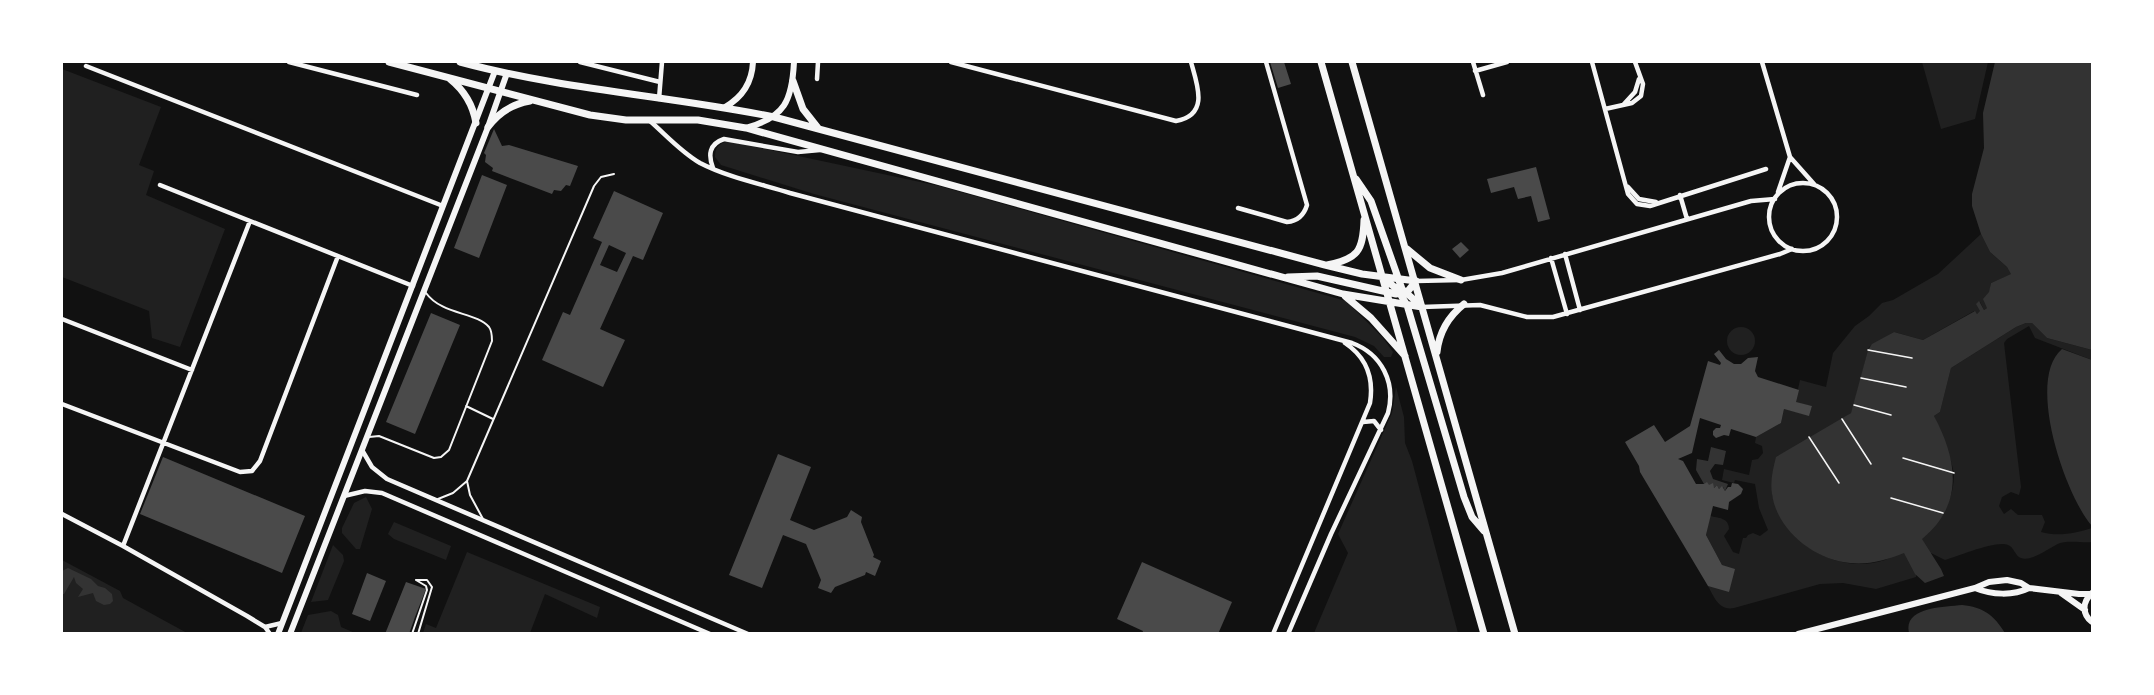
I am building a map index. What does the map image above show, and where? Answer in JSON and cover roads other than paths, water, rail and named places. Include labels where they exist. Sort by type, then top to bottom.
[{"type":"main road","points":[[389,62],[590,115],[626,120],[698,120],[746,128],[1343,294],[1422,307]]},
{"type":"main road","points":[[460,62],[592,90],[725,107],[774,117],[1325,265],[1382,277],[1416,281]]},
{"type":"main road","points":[[1320,62],[1484,633]]},
{"type":"main road","points":[[1353,62],[1515,633]]},
{"type":"main road","points":[[445,76],[466,95],[476,123]]},
{"type":"main road","points":[[793,81],[803,109],[818,128]]},
{"type":"main road","points":[[488,127],[508,108],[525,102],[537,101]]},
{"type":"main road","points":[[1354,177],[1364,188],[1371,201],[1403,293],[1468,510],[1486,532]]},
{"type":"main road","points":[[1325,265],[1347,260],[1359,250],[1363,240],[1364,212]]},
{"type":"main road","points":[[1405,247],[1425,264],[1461,280]]},
{"type":"main road","points":[[1285,277],[1317,276],[1387,293],[1403,293],[1412,288],[1416,281]]},
{"type":"main road","points":[[1382,277],[1422,307]]},
{"type":"main road","points":[[1343,294],[1371,318],[1407,359]]},
{"type":"main road","points":[[1436,358],[1443,329],[1453,314],[1464,304]]},
{"type":"street","points":[[289,62],[417,95]]},
{"type":"street","points":[[580,62],[660,82]]},
{"type":"street","points":[[659,99],[662,62]]},
{"type":"street","points":[[725,107],[745,90],[751,76],[753,62]]},
{"type":"street","points":[[746,128],[774,117],[787,101],[793,81],[794,62]]},
{"type":"street","points":[[817,79],[818,62]]},
{"type":"street","points":[[951,62],[1176,121],[1190,116],[1198,104],[1199,94],[1191,62]]},
{"type":"street","points":[[1238,208],[1287,222],[1295,221],[1301,216],[1307,205],[1266,62]]},
{"type":"street","points":[[1473,62],[1483,95]]},
{"type":"street","points":[[1475,71],[1507,62]]},
{"type":"street","points":[[1592,62],[1627,185],[1639,199],[1658,202],[1766,169]]},
{"type":"street","points":[[1605,109],[1635,102],[1641,96],[1643,84],[1635,62]]},
{"type":"street","points":[[1762,62],[1790,158],[1801,172],[1828,194],[1835,206],[1837,220],[1834,230],[1826,242],[1806,251],[1792,249],[1781,242],[1772,231],[1769,216],[1790,158]]},
{"type":"street","points":[[86,66],[444,206]]},
{"type":"street","points":[[278,633],[495,71]]},
{"type":"street","points":[[290,633],[425,290],[507,73]]},
{"type":"street","points":[[650,120],[690,156],[713,168],[790,193],[1352,343],[1365,349],[1378,360],[1386,372],[1391,400],[1388,413],[1331,534],[1288,633]]},
{"type":"street","points":[[713,168],[710,151],[717,142],[724,138],[798,152],[823,149]]},
{"type":"street","points":[[1416,281],[1461,280],[1502,273],[1757,199],[1775,197],[1794,184],[1816,185]]},
{"type":"street","points":[[160,185],[413,286]]},
{"type":"street","points":[[1680,195],[1687,219]]},
{"type":"street","points":[[123,546],[250,221]]},
{"type":"street","points":[[1422,307],[1464,304],[1488,306],[1536,318],[1567,314],[1792,249]]},
{"type":"street","points":[[1565,254],[1580,310]]},
{"type":"street","points":[[62,404],[240,472],[249,472],[257,467],[338,256]]},
{"type":"street","points":[[1551,258],[1567,314]]},
{"type":"street","points":[[62,319],[192,370]]},
{"type":"street","points":[[1272,633],[1363,422],[1371,396],[1370,376],[1360,356],[1343,342]]},
{"type":"street","points":[[1363,422],[1374,421],[1381,430]]},
{"type":"street","points":[[362,450],[368,462],[382,476],[419,501],[710,633]]},
{"type":"street","points":[[331,497],[343,499],[360,491],[377,492],[419,501],[436,500],[748,633]]},
{"type":"street","points":[[62,514],[265,627],[270,633]]},
{"type":"street","points":[[1798,633],[1975,588],[2092,593]]},
{"type":"street","points":[[2057,592],[2085,610]]},
{"type":"street","points":[[2092,593],[2086,601],[2085,610],[2092,622]]},
{"type":"street","points":[[265,627],[282,622]]},
{"type":"lane","points":[[436,500],[453,493],[467,481],[594,186],[601,177],[614,174]]},
{"type":"lane","points":[[367,438],[373,435],[380,436],[430,457],[441,457],[449,450],[492,341],[491,331],[484,323],[439,305],[425,290]]},
{"type":"lane","points":[[466,406],[494,419]]},
{"type":"lane","points":[[467,481],[472,502],[484,521]]},
{"type":"lane","points":[[412,633],[427,590],[426,586],[416,580],[427,580],[432,587],[418,633]]}]
